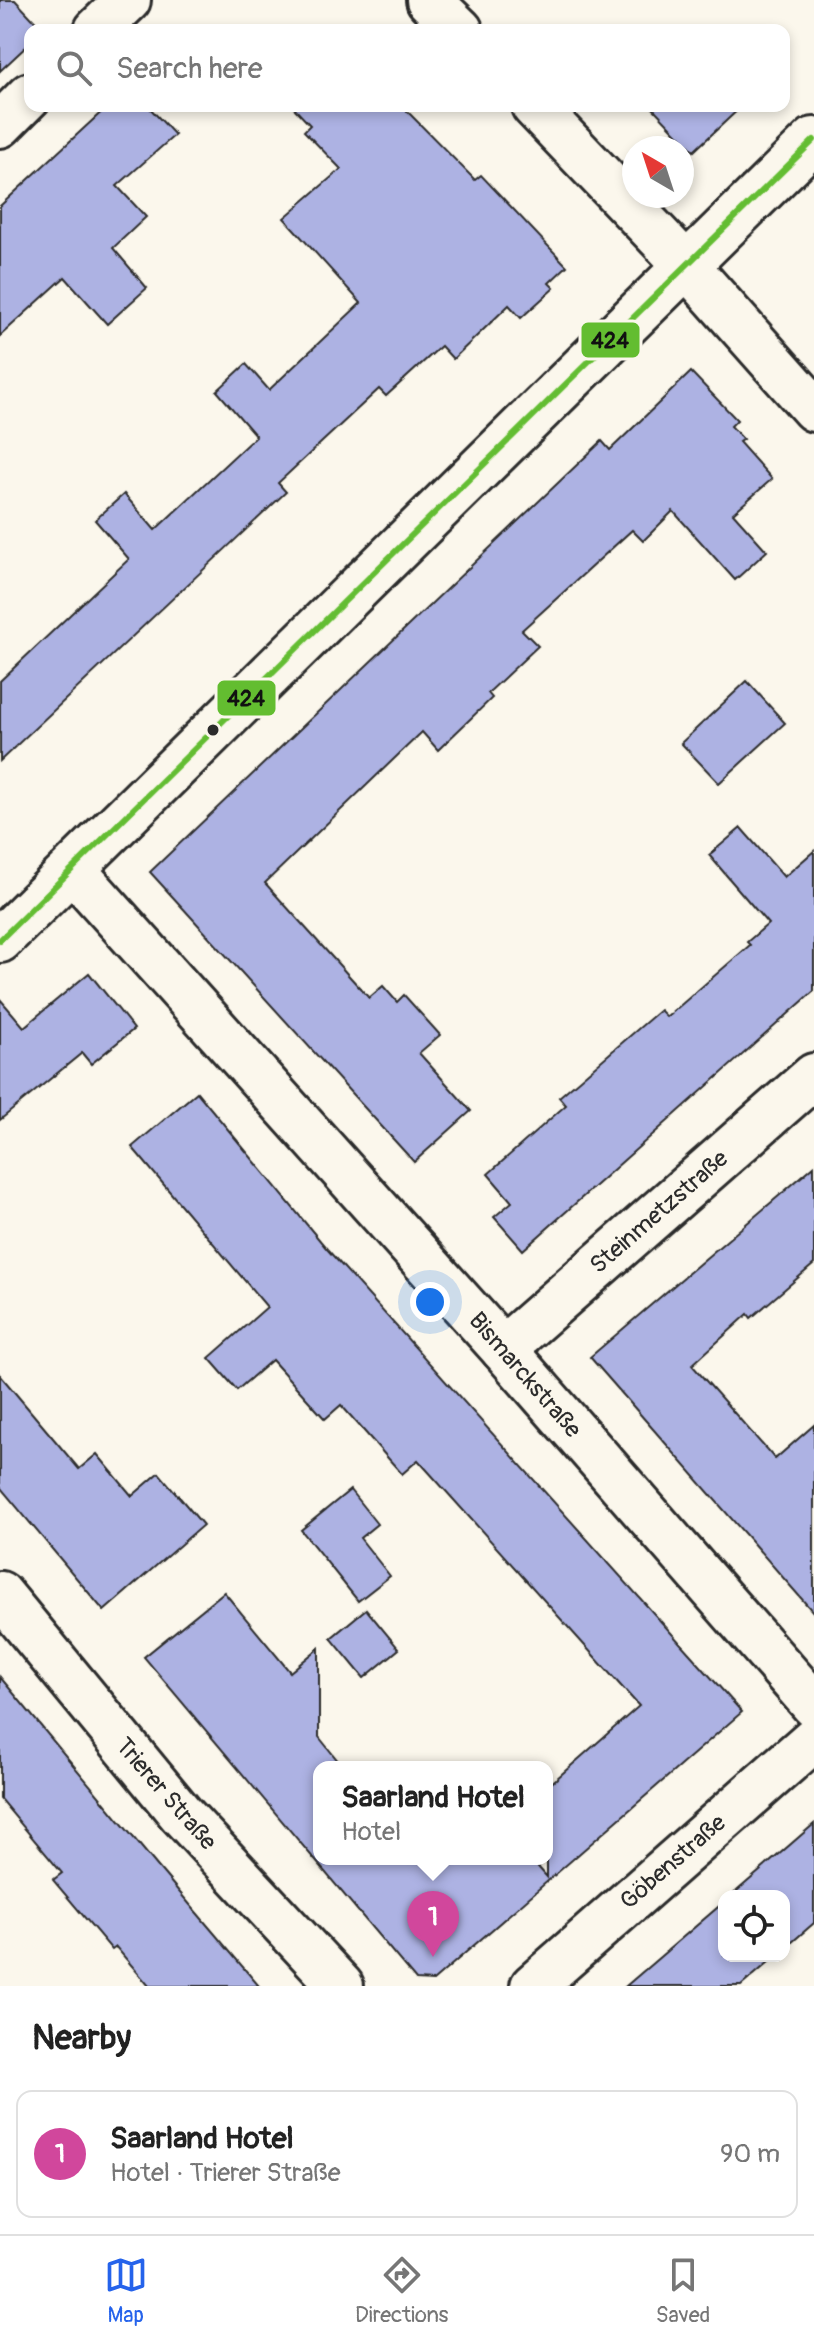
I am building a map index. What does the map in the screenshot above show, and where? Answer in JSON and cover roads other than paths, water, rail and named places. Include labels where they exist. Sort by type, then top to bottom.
[{"type":"street","points":[[103,24],[128,0]]},
{"type":"street","points":[[429,0],[454,24]]},
{"type":"street","points":[[0,125],[24,101]]},
{"type":"street","points":[[540,112],[687,266],[814,409]]},
{"type":"street","points":[[0,940],[814,140]]},
{"type":"street","name":"Bismarckstraße","points":[[73,870],[503,1349],[814,1705]]},
{"type":"street","name":"Steinmetzstraße","points":[[503,1349],[814,1076]]},
{"type":"street","name":"Trierer Straße","points":[[0,1594],[181,1814],[341,1986]]},
{"type":"street","name":"Göbenstraße","points":[[533,1986],[814,1739]]},
{"type":"place","name":"Saarland Hotel","points":[[433,1957]]}]
